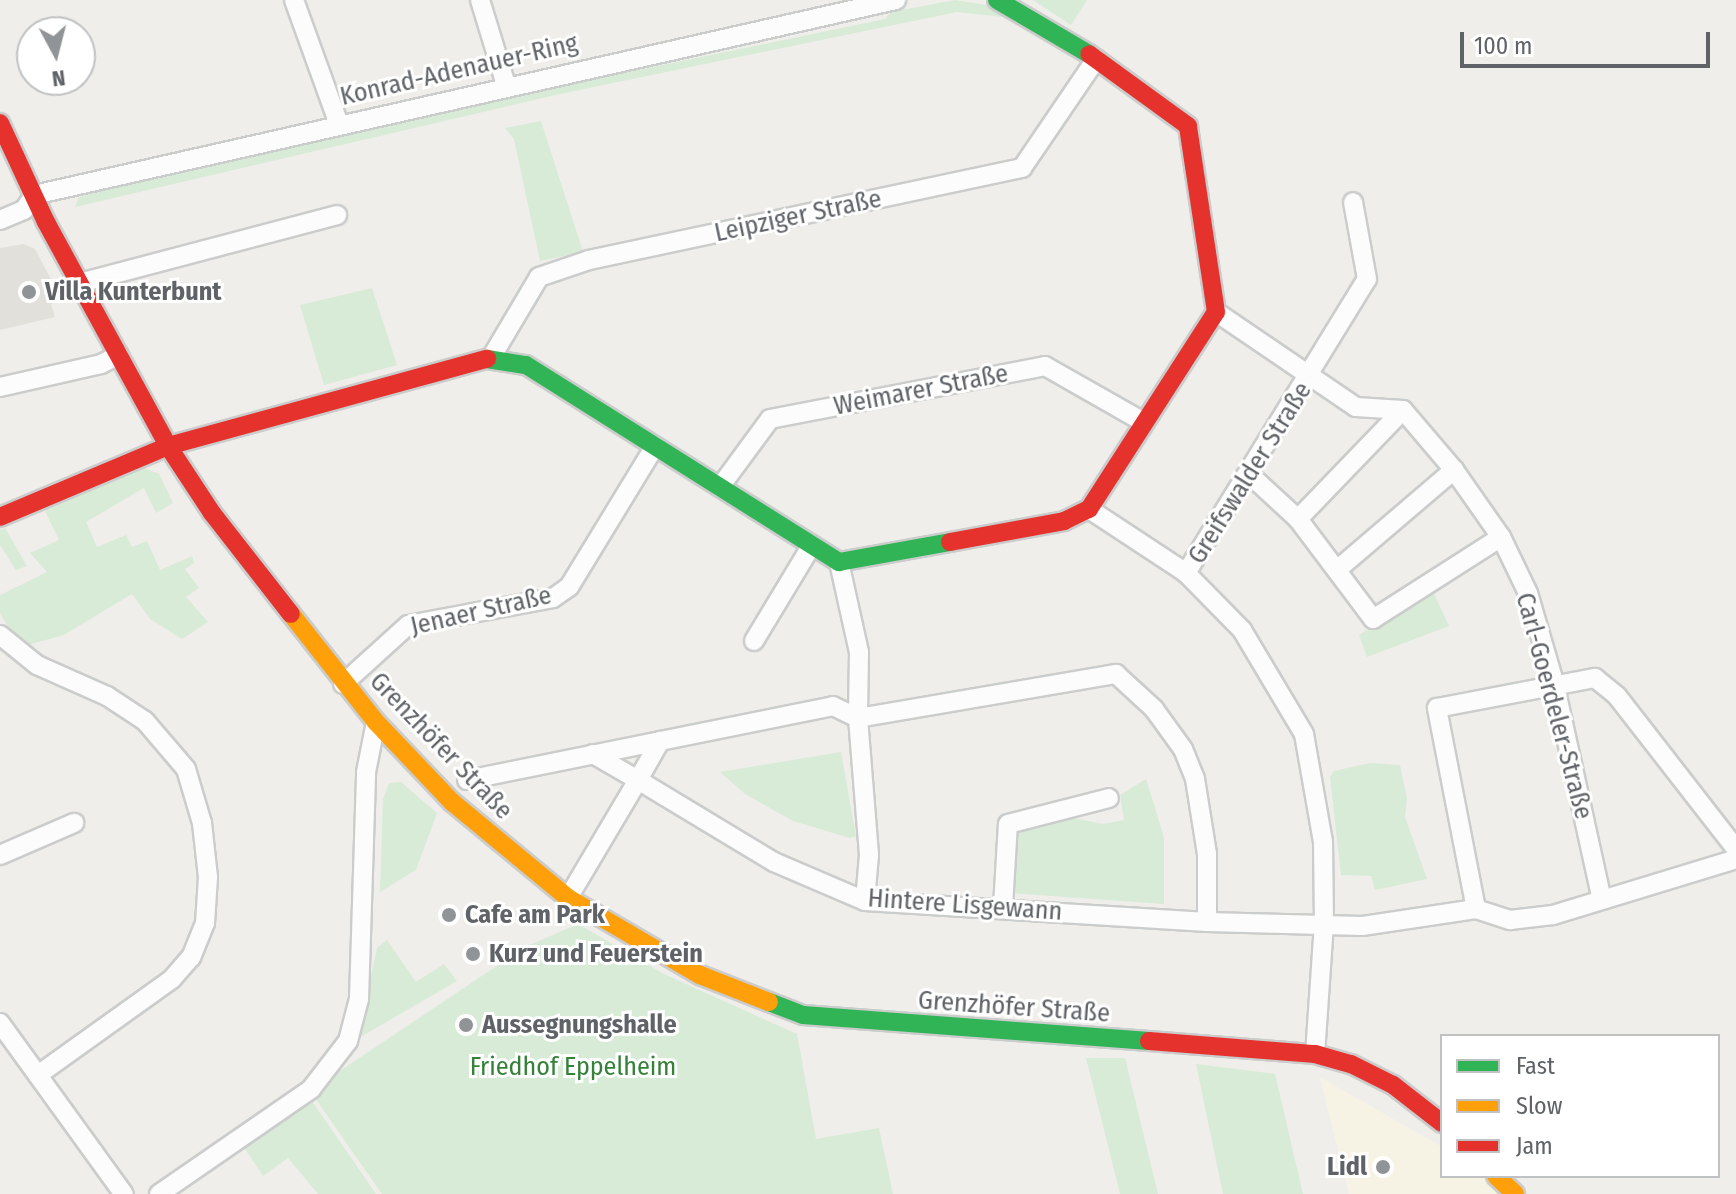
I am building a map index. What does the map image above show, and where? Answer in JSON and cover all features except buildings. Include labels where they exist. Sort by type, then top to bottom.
[{"type":"street","points":[[294,0],[339,124]]},
{"type":"street","points":[[480,0],[506,85]]},
{"type":"street","name":"Konrad-Adenauer-Ring","points":[[34,195],[506,85],[896,0]]},
{"type":"street","points":[[0,517],[168,446],[491,358],[526,365],[839,562],[1064,521],[1089,509],[1142,421],[1216,312],[1188,126],[1096,59],[997,0]]},
{"type":"street","name":"Leipziger Straße","points":[[491,358],[539,277],[589,260],[1022,168],[1096,59]]},
{"type":"street","name":"Grenzhöfer Straße","points":[[0,123],[34,195],[168,446],[212,513],[343,684],[376,722],[452,802],[568,898],[700,975],[803,1015],[1315,1054],[1351,1064],[1393,1085],[1440,1121]]},
{"type":"street","points":[[0,220],[24,210],[34,195]]},
{"type":"street","name":"Greifswalder Straße","points":[[1186,573],[1313,373],[1367,279],[1353,202]]},
{"type":"street","points":[[80,283],[337,215]]},
{"type":"street","name":"Greifswalder Straße","points":[[1216,312],[1313,373]]},
{"type":"street","points":[[0,387],[101,364],[119,355]]},
{"type":"street","name":"Weimarer Straße","points":[[720,487],[770,419],[1045,366],[1142,421]]},
{"type":"street","points":[[1313,373],[1356,407],[1403,410]]},
{"type":"street","points":[[1298,519],[1403,410]]},
{"type":"street","name":"Carl-Goerdeler-Straße","points":[[1403,410],[1454,470],[1501,537],[1528,593],[1554,682],[1602,900]]},
{"type":"street","name":"Jenaer Straße","points":[[343,684],[408,625],[553,598],[569,587],[655,446]]},
{"type":"street","points":[[1338,569],[1454,470]]},
{"type":"street","points":[[1249,474],[1298,519],[1373,619],[1501,537]]},
{"type":"street","points":[[1089,509],[1186,573],[1242,630],[1304,734],[1320,806],[1324,923],[1315,1054]]},
{"type":"street","points":[[754,641],[812,545]]},
{"type":"street","points":[[839,562],[859,652],[858,718],[869,855],[865,901]]},
{"type":"street","points":[[0,635],[37,665],[107,696],[145,721],[186,769],[202,823],[208,877],[205,923],[191,957],[172,979],[38,1075]]},
{"type":"street","points":[[467,780],[833,706],[858,718],[1116,674],[1154,709],[1183,749],[1195,779],[1207,854],[1207,922]]},
{"type":"street","points":[[1736,849],[1617,696],[1595,678],[1554,682],[1437,708],[1476,909],[1510,920],[1602,900],[1736,859]]},
{"type":"street","points":[[159,1194],[311,1089],[348,1041],[359,999],[366,772],[376,722]]},
{"type":"street","points":[[568,898],[660,741]]},
{"type":"street","name":"Hintere Lisgewann","points":[[593,754],[774,862],[865,901],[1003,907],[1207,922],[1362,926],[1476,909]]},
{"type":"street","points":[[1003,907],[1008,824],[1109,798]]},
{"type":"street","points":[[0,855],[74,823]]},
{"type":"street","points":[[0,1023],[124,1194]]},
{"type":"street","points":[[1498,1178],[1515,1194]]},
{"type":"shaded area","name":"Villa Kunterbunt","points":[[23,244],[35,249],[62,300],[51,304],[55,317],[0,330],[0,248]]},
{"type":"shaded area","points":[[1320,1077],[1440,1146],[1440,1178],[1487,1178],[1502,1194],[1349,1194]]},
{"type":"green space","points":[[955,0],[998,7],[1023,19],[957,12],[560,94],[75,207],[79,197],[280,144],[885,19],[891,12]]},
{"type":"green space","points":[[1033,0],[1087,0],[1071,25]]},
{"type":"green space","points":[[541,121],[583,252],[540,261],[514,139],[505,128]]},
{"type":"green space","points":[[372,288],[397,365],[324,385],[300,305]]},
{"type":"green space","points":[[144,468],[159,474],[173,503],[156,513],[144,488],[86,522],[97,547],[126,535],[132,547],[147,541],[160,570],[192,556],[194,563],[185,569],[199,588],[186,597],[208,622],[182,639],[150,619],[132,594],[64,635],[20,647],[0,613],[0,595],[47,572],[30,553],[59,540],[45,511]]},
{"type":"green space","points":[[5,528],[27,566],[16,570],[0,545],[0,530]]},
{"type":"green space","points":[[1432,589],[1449,626],[1367,657],[1359,635]]},
{"type":"green space","points":[[841,752],[856,836],[850,838],[793,821],[745,794],[720,772]]},
{"type":"green space","points":[[1370,763],[1400,765],[1407,798],[1405,817],[1427,879],[1375,890],[1371,876],[1341,875],[1330,777],[1334,771]]},
{"type":"green space","points":[[1146,779],[1164,837],[1164,904],[1009,893],[1016,826],[1068,817],[1103,824],[1124,820],[1120,795]]},
{"type":"green space","points":[[401,782],[437,813],[416,870],[380,892],[383,799],[389,783]]},
{"type":"green space","name":"Friedhof Eppelheim","points":[[578,924],[664,974],[797,1034],[816,1139],[879,1128],[893,1194],[382,1194],[310,1091],[525,947]]},
{"type":"green space","points":[[387,940],[416,982],[444,964],[457,981],[357,1039],[377,948]]},
{"type":"green space","points":[[1086,1058],[1125,1058],[1158,1194],[1120,1194]]},
{"type":"green space","points":[[1196,1064],[1275,1074],[1303,1194],[1223,1194]]},
{"type":"green space","points":[[312,1101],[376,1194],[318,1194],[288,1158],[263,1176],[244,1147]]},
{"type":"traffic: fast","points":[[997,0],[1089,54]]},
{"type":"traffic: fast","points":[[487,359],[526,365],[839,562],[950,542]]},
{"type":"traffic: fast","points":[[769,1002],[803,1015],[1149,1041]]},
{"type":"traffic: slow","points":[[291,614],[376,722],[452,802],[568,898],[700,975],[769,1002]]},
{"type":"traffic: slow","points":[[1498,1178],[1515,1194]]},
{"type":"traffic: jam","points":[[950,542],[1064,521],[1089,509],[1216,312],[1188,126],[1089,54]]},
{"type":"traffic: jam","points":[[0,123],[46,222],[168,446],[212,513],[291,614]]},
{"type":"traffic: jam","points":[[0,517],[168,446],[487,359]]},
{"type":"traffic: jam","points":[[1149,1041],[1315,1054],[1351,1064],[1393,1085],[1440,1121]]},
{"type":"place","name":"Villa Kunterbunt","points":[[29,292]]},
{"type":"place","name":"Cafe am Park","points":[[449,915]]},
{"type":"place","name":"Kurz und Feuerstein","points":[[473,954]]},
{"type":"place","name":"Aussegnungshalle","points":[[466,1025]]},
{"type":"place","name":"Lidl","points":[[1383,1167]]}]
